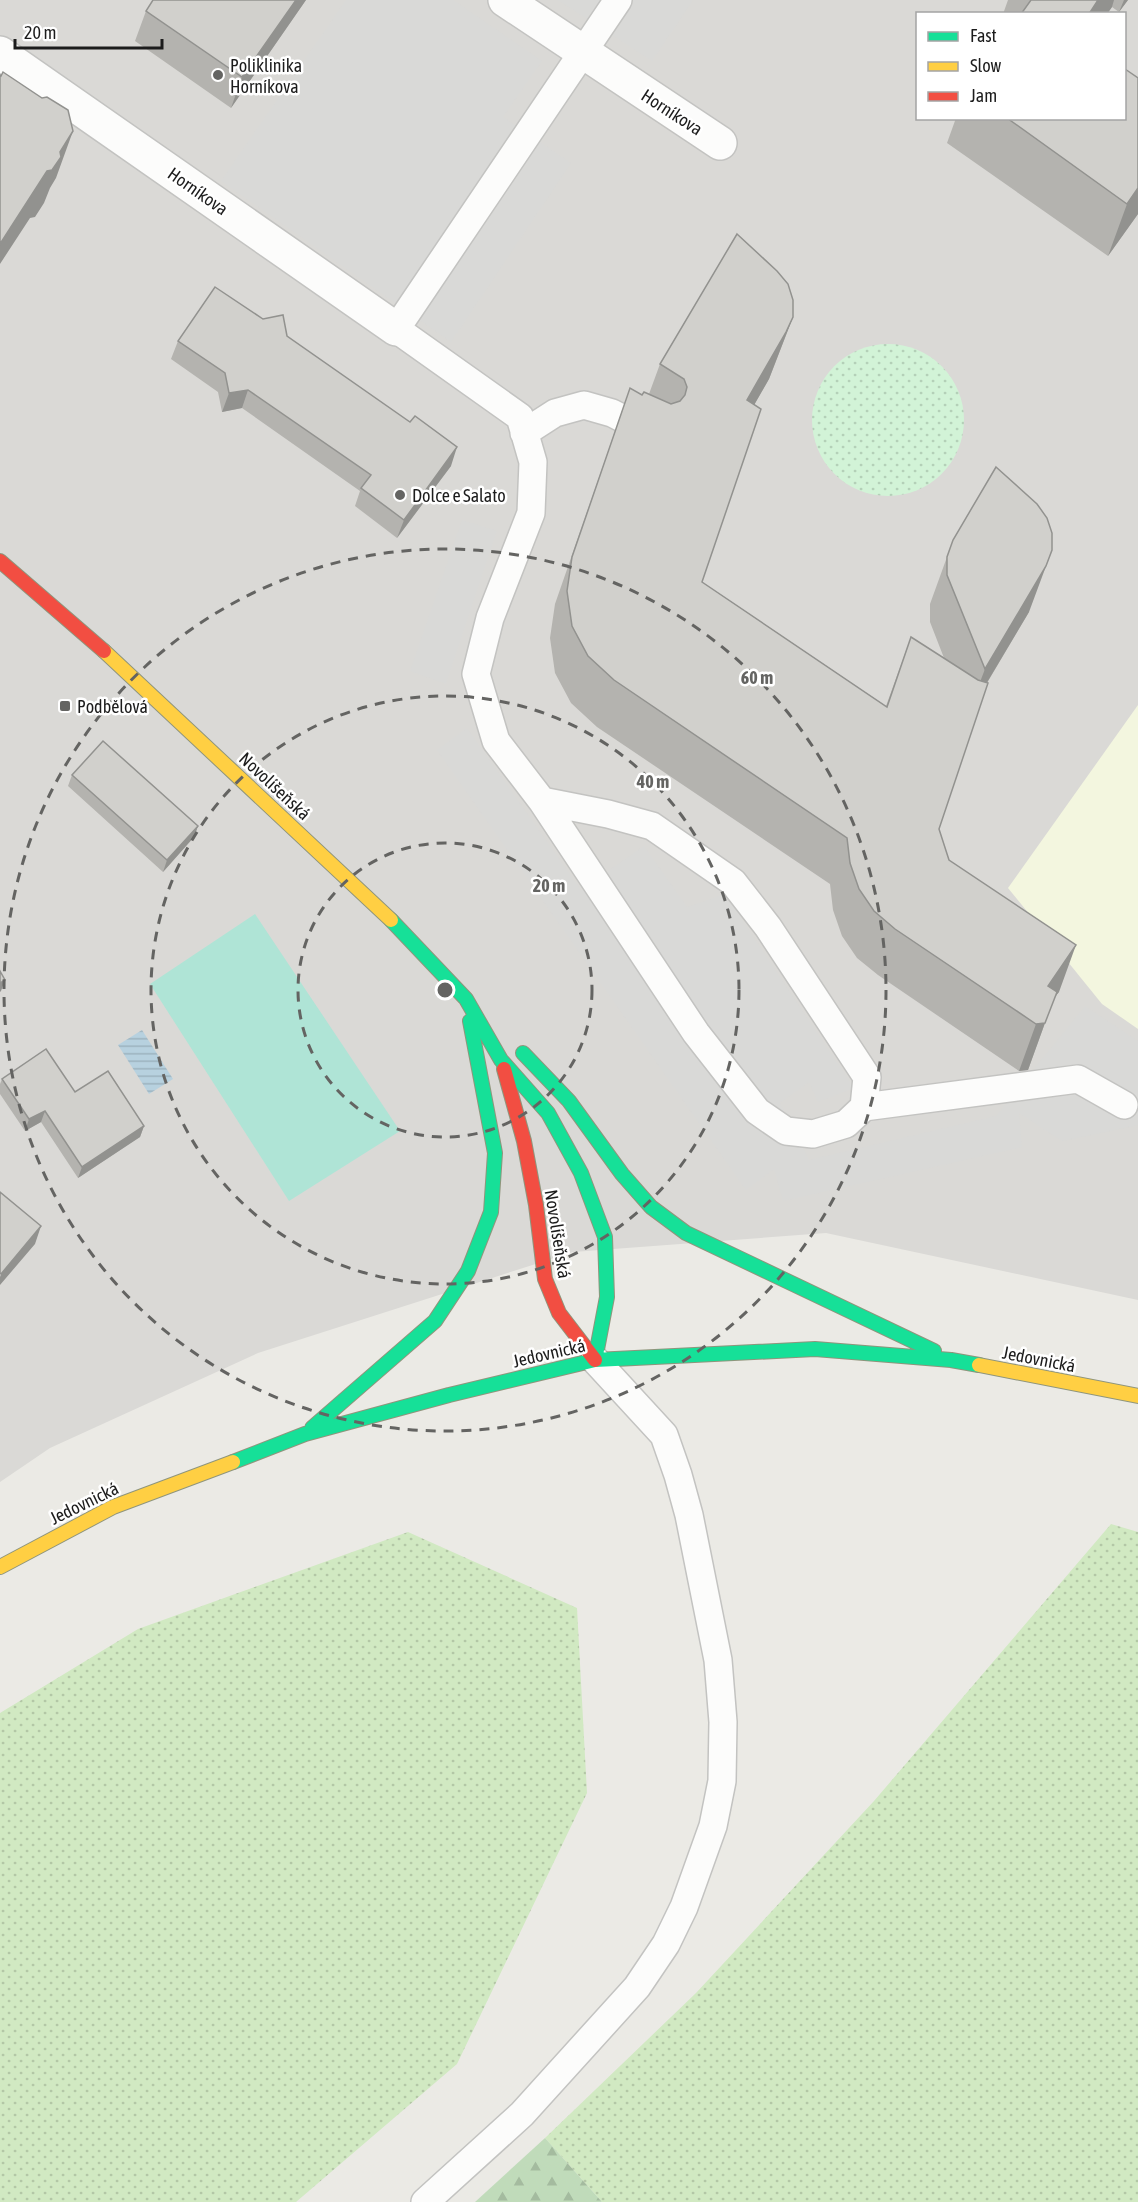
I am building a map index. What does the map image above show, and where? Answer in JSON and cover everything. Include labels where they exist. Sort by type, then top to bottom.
[{"type":"street","name":"Horníkova","points":[[505,0],[720,143]]},
{"type":"street","name":"Horníkova","points":[[0,53],[396,329]]},
{"type":"street","name":"Novolíšeňská","points":[[0,561],[106,653],[344,875],[411,939],[466,999],[501,1060],[548,1113],[581,1173],[605,1237],[607,1297],[596,1360]]},
{"type":"street","points":[[466,999],[499,1029]]},
{"type":"street","points":[[305,1434],[435,1321],[468,1271],[491,1212],[495,1153],[466,999]]},
{"type":"street","points":[[516,1045],[569,1101],[622,1174],[651,1207],[686,1233],[951,1360]]},
{"type":"street","name":"Novolíšeňská","points":[[501,1060],[524,1141],[536,1205],[545,1279],[559,1313],[596,1360]]},
{"type":"street","name":"Jedovnická","points":[[0,1567],[113,1507],[305,1434],[449,1395],[596,1360],[815,1349],[951,1360],[1138,1396]]},
{"type":"lane","points":[[618,0],[396,329],[520,417],[533,462],[531,513],[490,618],[476,674],[496,741],[542,801],[696,1033],[757,1111],[786,1131],[813,1134],[846,1125],[864,1107],[1078,1079],[1124,1105]]},
{"type":"lane","points":[[524,433],[555,413],[584,405],[612,413],[654,435]]},
{"type":"lane","points":[[542,801],[608,814],[652,826],[733,882],[768,927],[867,1077],[864,1107]]},
{"type":"lane","points":[[425,2202],[522,2114],[637,1987],[666,1944],[684,1906],[713,1826],[722,1781],[723,1722],[718,1660],[689,1515],[664,1435],[596,1360]]},
{"type":"shaded area","points":[[0,0],[1138,0],[1138,1300],[826,1233],[573,1252],[258,1353],[50,1448],[0,1482]]},
{"type":"shaded area","points":[[346,0],[453,0],[542,61],[503,117],[571,163],[451,342],[221,181]]},
{"type":"shaded area","points":[[558,0],[693,0],[652,61]]},
{"type":"shaded area","points":[[888,344],[917,350],[942,366],[958,391],[964,420],[958,449],[942,474],[917,490],[888,496],[859,490],[834,474],[818,449],[812,420],[818,391],[834,366],[859,350]]},
{"type":"shaded area","points":[[462,520],[497,531],[446,684],[410,671]]},
{"type":"shaded area","points":[[1138,705],[1138,1029],[1102,1004],[1008,888]]},
{"type":"shaded area","points":[[467,728],[581,890],[644,846],[687,907],[725,894],[854,1088],[818,1102],[809,1082],[780,1103],[809,1160],[996,1116],[1085,1006],[1138,1041],[1138,1125],[1062,1141],[1019,1113],[1022,1147],[783,1201],[774,1169],[746,1190],[437,750]]},
{"type":"green space","points":[[255,914],[400,1131],[289,1201],[150,984]]},
{"type":"green space","points":[[1111,1524],[1138,1532],[1138,2202],[602,2202],[545,2138],[696,1993],[874,1801]]},
{"type":"green space","points":[[408,1532],[577,1608],[587,1793],[457,2064],[296,2202],[0,2202],[0,1713],[138,1629]]},
{"type":"green space","points":[[545,2138],[602,2202],[475,2202]]},
{"type":"water","points":[[142,1030],[173,1079],[149,1094],[118,1045]]},
{"type":"building","points":[[153,0],[296,0],[242,77],[146,11]]},
{"type":"building","points":[[1031,0],[1098,0],[1090,12],[1022,12]]},
{"type":"building","points":[[1126,70],[1138,78],[1138,188],[1127,204],[1010,120],[1126,120]]},
{"type":"building","points":[[3,72],[42,98],[47,97],[68,110],[73,131],[60,152],[61,157],[52,170],[47,171],[0,244],[0,75]]},
{"type":"building","points":[[737,234],[788,284],[793,300],[793,317],[747,400],[761,409],[702,582],[887,707],[911,637],[978,680],[988,683],[939,829],[949,860],[1076,945],[1048,986],[1057,992],[1045,1023],[1036,1024],[895,929],[874,911],[859,889],[850,863],[847,838],[614,680],[588,656],[572,626],[567,591],[572,557],[630,388],[642,395],[644,392],[671,404],[680,401],[685,395],[687,387],[684,379],[660,364]]},
{"type":"building","points":[[215,287],[263,319],[283,315],[287,336],[410,422],[415,416],[457,447],[404,520],[361,488],[371,475],[248,390],[229,393],[225,373],[178,341]]},
{"type":"building","points":[[996,467],[1037,504],[1047,518],[1052,533],[1052,550],[1046,566],[985,669],[947,575],[947,557],[953,540]]},
{"type":"building","points":[[103,741],[198,826],[167,860],[72,775]]},
{"type":"building","points":[[0,971],[5,980],[0,983]]},
{"type":"building","points":[[46,1049],[75,1092],[108,1071],[144,1126],[82,1167],[45,1111],[29,1119],[2,1079]]},
{"type":"building","points":[[0,1192],[41,1226],[1,1274],[0,1273]]},
{"type":"traffic: fast","points":[[391,920],[466,999],[501,1060],[548,1113],[581,1173],[605,1237],[607,1297],[595,1360]]},
{"type":"traffic: fast","points":[[312,1428],[435,1321],[468,1271],[491,1212],[495,1153],[470,1021]]},
{"type":"traffic: fast","points":[[523,1053],[569,1101],[622,1174],[651,1207],[686,1233],[934,1351]]},
{"type":"traffic: fast","points":[[233,1462],[305,1434],[449,1395],[595,1360],[815,1349],[951,1360],[979,1365]]},
{"type":"traffic: slow","points":[[104,651],[391,920]]},
{"type":"traffic: slow","points":[[979,1365],[1138,1396]]},
{"type":"traffic: slow","points":[[0,1567],[113,1507],[233,1462]]},
{"type":"traffic: jam","points":[[0,561],[104,651]]},
{"type":"traffic: jam","points":[[504,1069],[524,1141],[536,1205],[545,1279],[559,1313],[595,1360]]},
{"type":"place","name":"Poliklinika Horníkova","points":[[218,75]]},
{"type":"place","name":"Dolce e Salato","points":[[400,495]]},
{"type":"place","name":"Podbělová","points":[[65,706]]}]
